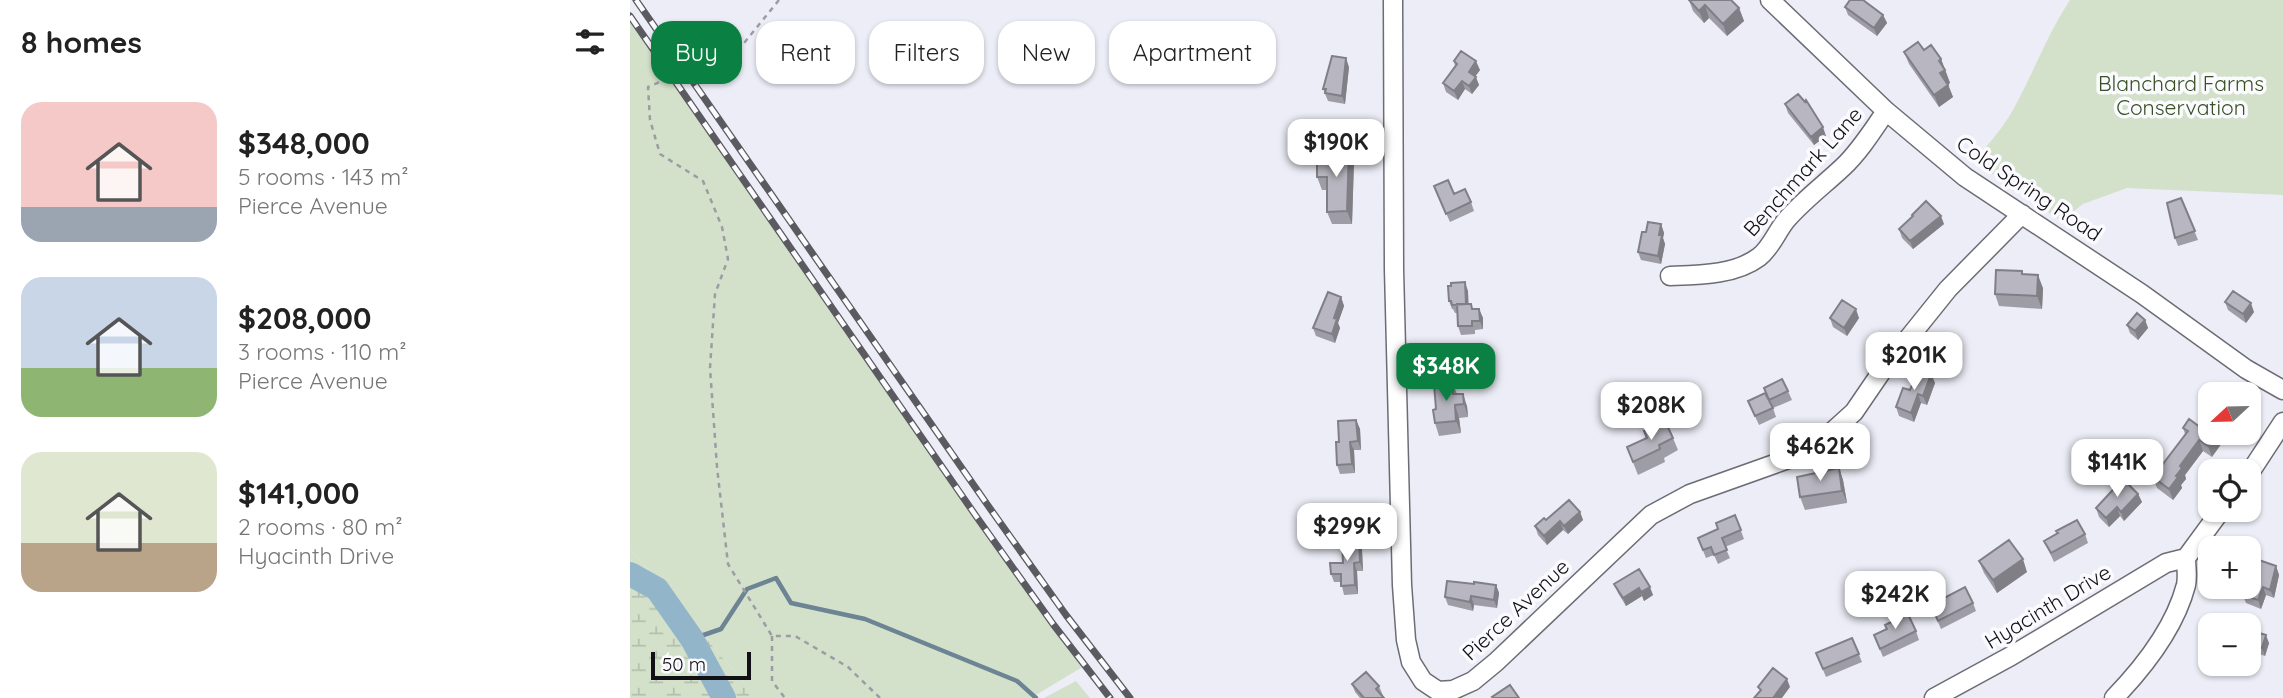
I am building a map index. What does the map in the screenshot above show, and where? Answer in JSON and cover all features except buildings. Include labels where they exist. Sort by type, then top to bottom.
[{"type":"street","name":"Pierce Avenue","points":[[1393,0],[1394,269],[1402,585],[1411,662],[1423,681],[1438,691],[1453,690],[1473,681],[1496,662],[1651,515],[1690,494],[1794,457],[1823,440],[1854,412],[1882,371],[1948,289],[2022,214]]},
{"type":"street","name":"Cold Spring Road","points":[[1772,1],[1886,111],[1965,177],[2142,294],[2246,369],[2283,390]]},
{"type":"street","name":"Benchmark Lane","points":[[1670,276],[1733,269],[1759,257],[1786,220],[1820,185],[1844,166],[1886,111]]},
{"type":"street","points":[[2259,459],[2283,422]]},
{"type":"street","points":[[2114,698],[2157,646],[2172,620],[2187,583],[2186,558],[2212,522]]},
{"type":"street","name":"Hyacinth Drive","points":[[1934,698],[2011,656],[2166,563],[2186,558]]},
{"type":"path","points":[[779,0],[740,48],[648,87],[650,120],[660,154],[703,181],[722,227],[728,259],[715,294],[710,368],[728,564],[772,636],[772,681],[785,698]]},
{"type":"path","points":[[772,636],[795,636],[848,667],[880,698]]},
{"type":"green space","name":"Blanchard Farms Conservation","points":[[2070,0],[2283,0],[2283,195],[2127,188],[2083,204],[2061,221],[1974,161],[2013,110]]},
{"type":"green space","points":[[630,16],[651,46],[651,84],[677,84],[1084,666],[1031,698],[750,698],[746,685],[630,549]]},
{"type":"green space","points":[[630,549],[746,685],[752,698],[630,698]]},
{"type":"green space","points":[[1076,681],[1090,698],[1044,698]]},
{"type":"waterway","points":[[630,574],[657,589],[692,639],[724,698]]},
{"type":"waterway","points":[[692,639],[721,629],[747,589],[776,578],[791,603],[865,619],[1017,681],[1036,698]]},
{"type":"railway","points":[[636,0],[989,507],[1066,615],[1130,698]]},
{"type":"railway","points":[[630,16],[976,516],[1110,698]]}]
